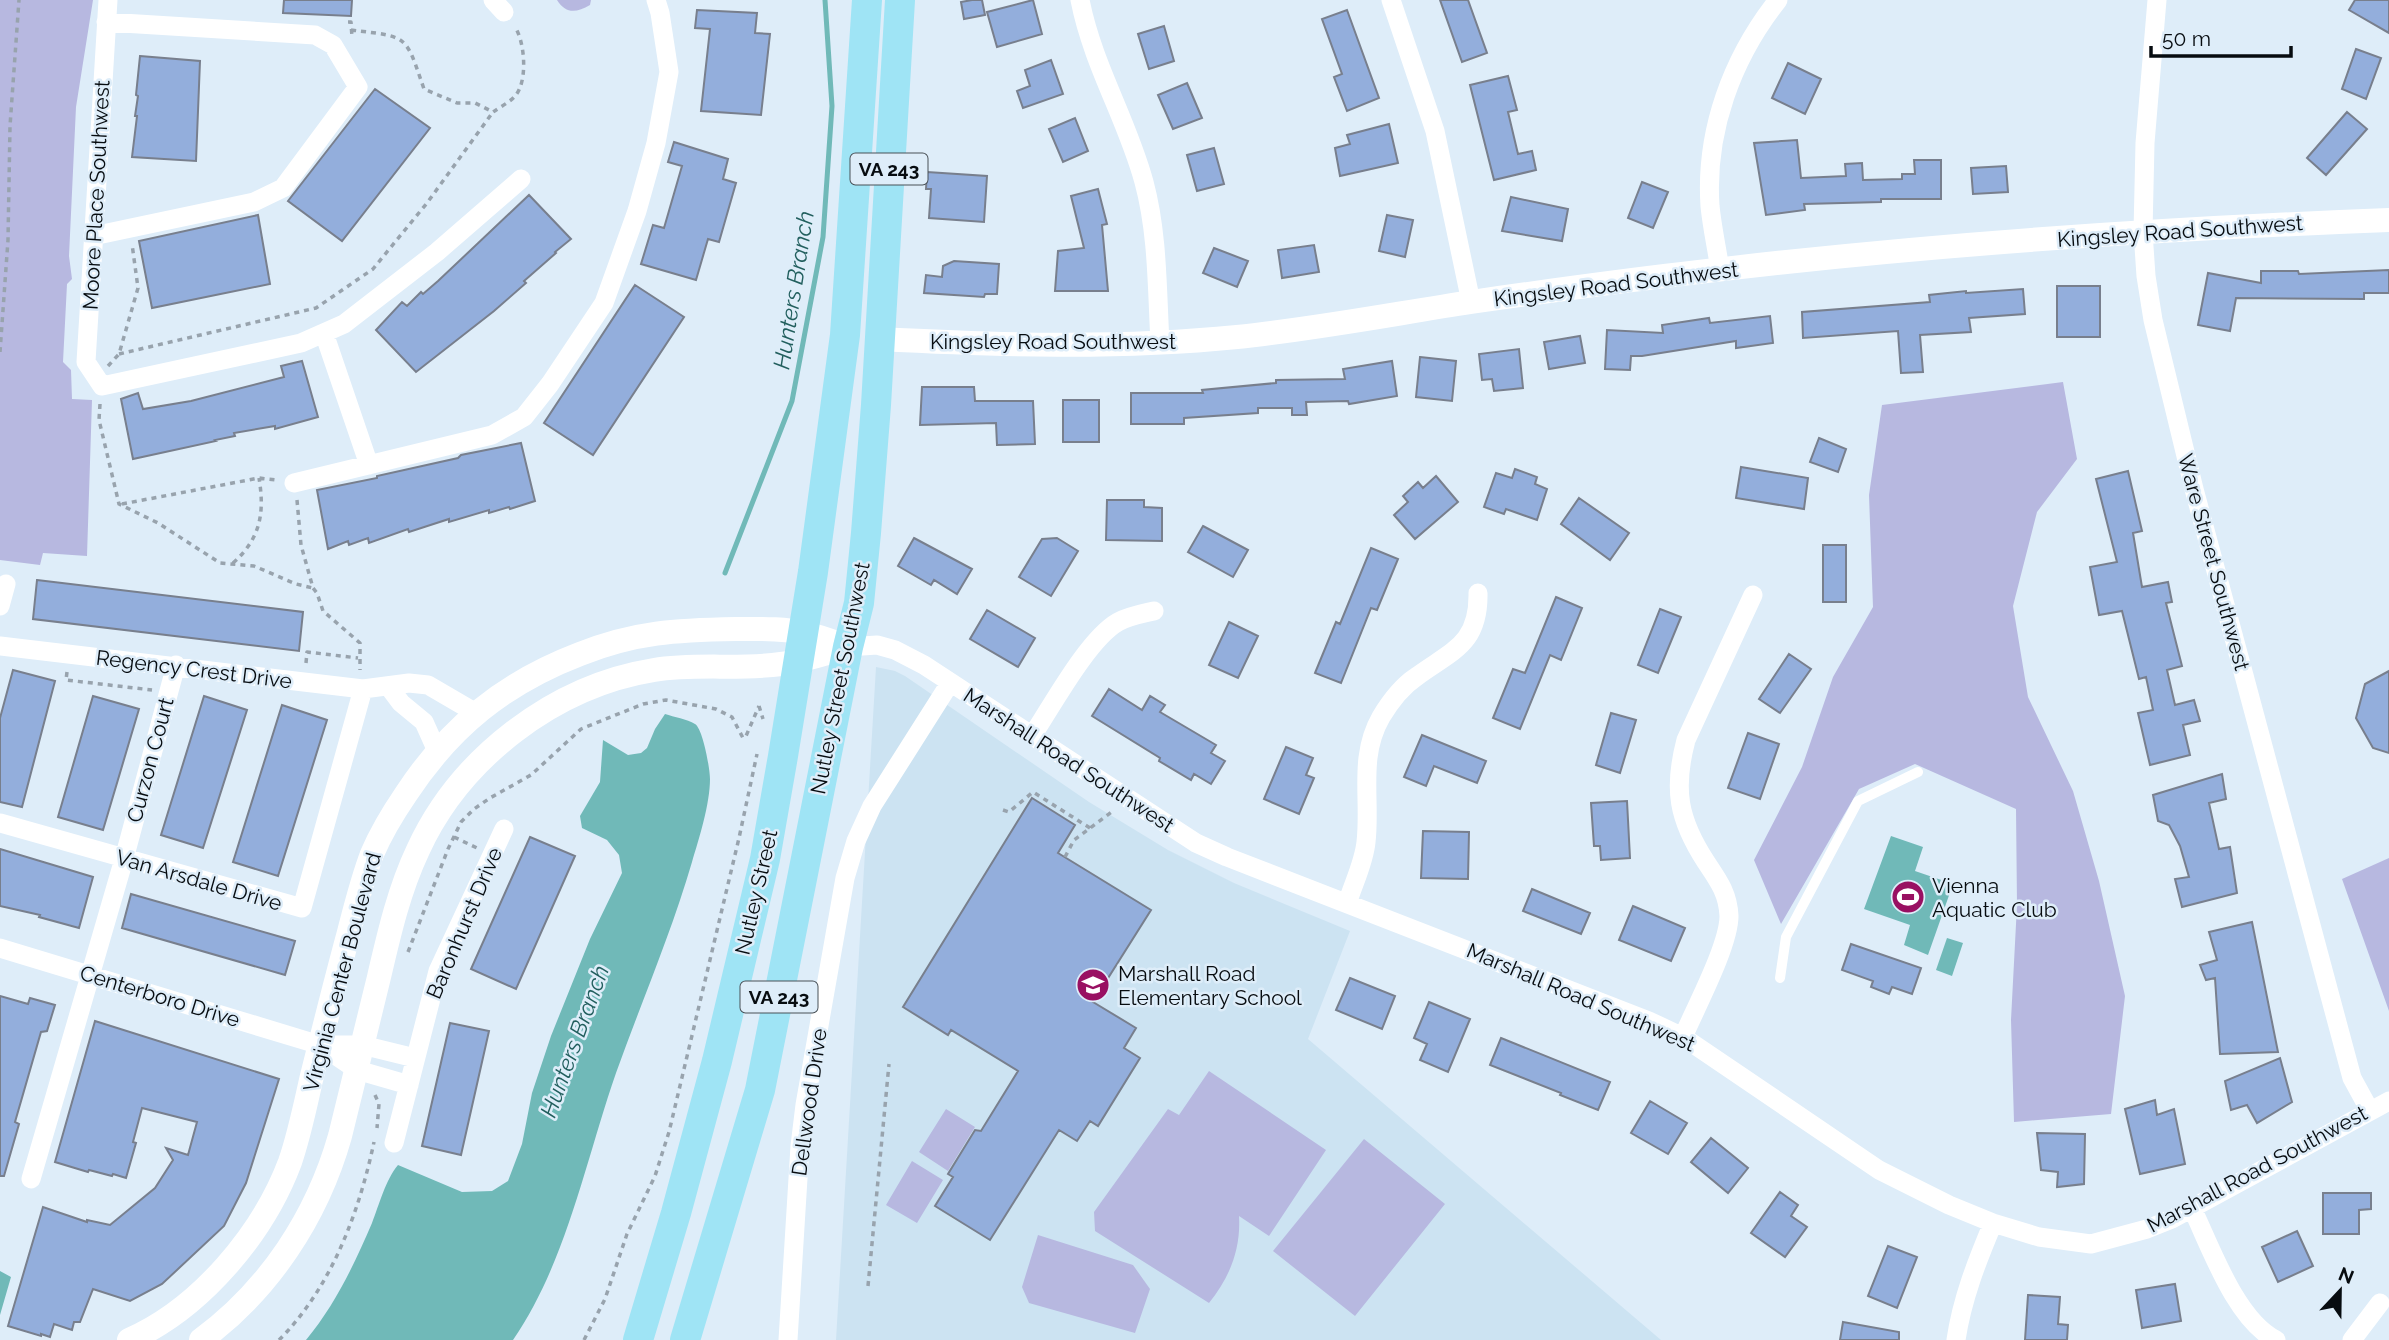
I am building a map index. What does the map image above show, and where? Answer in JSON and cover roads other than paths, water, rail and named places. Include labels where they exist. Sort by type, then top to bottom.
[{"type":"main road","name":"VA 243","points":[[801,647],[845,335],[867,0]]},
{"type":"main road","name":"Nutley Street Southwest","points":[[685,1340],[760,1090],[860,588],[875,417],[900,0]]},
{"type":"main road","name":"Nutley Street","points":[[638,1340],[717,1061],[765,859],[801,647]]},
{"type":"main road","name":"Nutley Street","points":[[621,1340],[659,1269]]},
{"type":"street","name":"Moore Place Southwest","points":[[108,0],[86,362],[102,386],[301,344],[324,333]]},
{"type":"street","points":[[294,483],[492,435],[524,416],[550,384],[604,303],[637,211],[656,143],[669,72],[656,0]]},
{"type":"street","points":[[1080,0],[1097,62],[1131,142],[1144,184],[1152,223],[1160,343]]},
{"type":"street","points":[[1391,0],[1435,131],[1471,302]]},
{"type":"street","points":[[1720,270],[1710,207],[1710,172],[1715,131],[1725,94],[1742,54],[1758,25],[1777,0]]},
{"type":"street","name":"Ware Street Southwest","points":[[2157,0],[2145,143],[2143,232],[2153,320],[2192,479],[2352,1078],[2370,1111]]},
{"type":"street","points":[[93,236],[254,202],[283,188],[358,87],[333,45],[315,35],[106,22]]},
{"type":"street","points":[[369,465],[324,333],[344,324],[406,276],[521,179]]},
{"type":"street","name":"Kingsley Road Southwest","points":[[845,335],[996,345],[1160,343],[1237,337],[1471,302],[1720,270],[2143,232],[2389,220]]},
{"type":"street","points":[[0,606],[6,584]]},
{"type":"street","points":[[1347,904],[1366,846],[1368,822],[1365,770],[1379,720],[1392,700],[1409,682],[1453,654],[1466,640],[1475,624],[1478,593]]},
{"type":"street","points":[[1683,1037],[1726,938],[1729,918],[1727,898],[1720,881],[1692,840],[1683,815],[1678,789],[1680,764],[1686,740],[1753,595]]},
{"type":"street","points":[[1032,736],[1101,635],[1126,619],[1154,611]]},
{"type":"street","name":"Virginia Center Boulevard","points":[[129,1340],[183,1307],[215,1279],[266,1211],[290,1160],[373,853],[401,801],[437,751],[476,713],[500,694],[549,666],[599,646],[647,634],[753,629],[801,647],[848,647]]},
{"type":"street","name":"Marshall Road Southwest","points":[[848,647],[877,645],[895,650],[924,665],[1196,843],[1649,1021],[1683,1037],[1870,1164],[1950,1205],[1993,1223],[2039,1237],[2091,1244],[2147,1229],[2192,1208],[2389,1101]]},
{"type":"street","name":"Regency Crest Drive","points":[[0,646],[363,689],[409,683],[428,685],[476,713]]},
{"type":"street","name":"Virginia Center Boulevard","points":[[201,1340],[245,1302],[270,1273],[319,1198],[331,1167],[357,1070],[400,895],[418,849],[445,804],[467,776],[524,723],[566,698],[653,670],[762,666],[801,647]]},
{"type":"street","name":"Curzon Court","points":[[31,1179],[124,859],[176,666]]},
{"type":"street","name":"Dellwood Drive","points":[[788,1340],[805,1105],[845,878],[856,841],[872,806],[950,683]]},
{"type":"street","points":[[388,687],[401,703],[424,722],[437,751]]},
{"type":"street","name":"Van Arsdale Drive","points":[[0,823],[302,908],[363,689]]},
{"type":"street","name":"Baronhurst Drive","points":[[394,1143],[438,971],[504,829]]},
{"type":"street","name":"Centerboro Drive","points":[[0,948],[320,1045]]},
{"type":"street","points":[[320,1045],[362,1045],[415,1058]]},
{"type":"street","points":[[320,1045],[357,1070],[409,1085]]},
{"type":"street","points":[[2192,1208],[2230,1285],[2251,1320],[2276,1340]]},
{"type":"street","points":[[1956,1340],[1959,1316],[1993,1223]]},
{"type":"street","points":[[2351,1340],[2380,1303]]},
{"type":"lane","points":[[1780,978],[1786,937],[1858,801],[1918,772]]},
{"type":"water","points":[[665,714],[692,722],[701,733],[710,774],[706,810],[684,889],[616,1073],[573,1210],[548,1277],[532,1309],[513,1340],[306,1340],[343,1284],[372,1223],[386,1185],[398,1165],[462,1192],[492,1191],[508,1181],[522,1144],[532,1093],[551,1036],[590,939],[622,873],[619,855],[607,840],[582,828],[580,816],[600,782],[603,740],[628,755],[641,753],[647,748]]},
{"type":"water","name":"Vienna Aquatic Club","points":[[1891,836],[1923,847],[1915,871],[1953,884],[1928,955],[1904,945],[1910,925],[1864,909]]},
{"type":"water","points":[[1947,938],[1963,943],[1952,976],[1936,970]]},
{"type":"water","points":[[0,1271],[11,1277],[0,1315]]},
{"type":"waterway","name":"Hunters Branch","points":[[725,573],[792,401],[823,237],[832,106],[825,0]]},
{"type":"place","name":"Vienna Aquatic Club","points":[[1908,897]]},
{"type":"place","name":"Marshall Road Elementary School","points":[[1093,985]]}]
